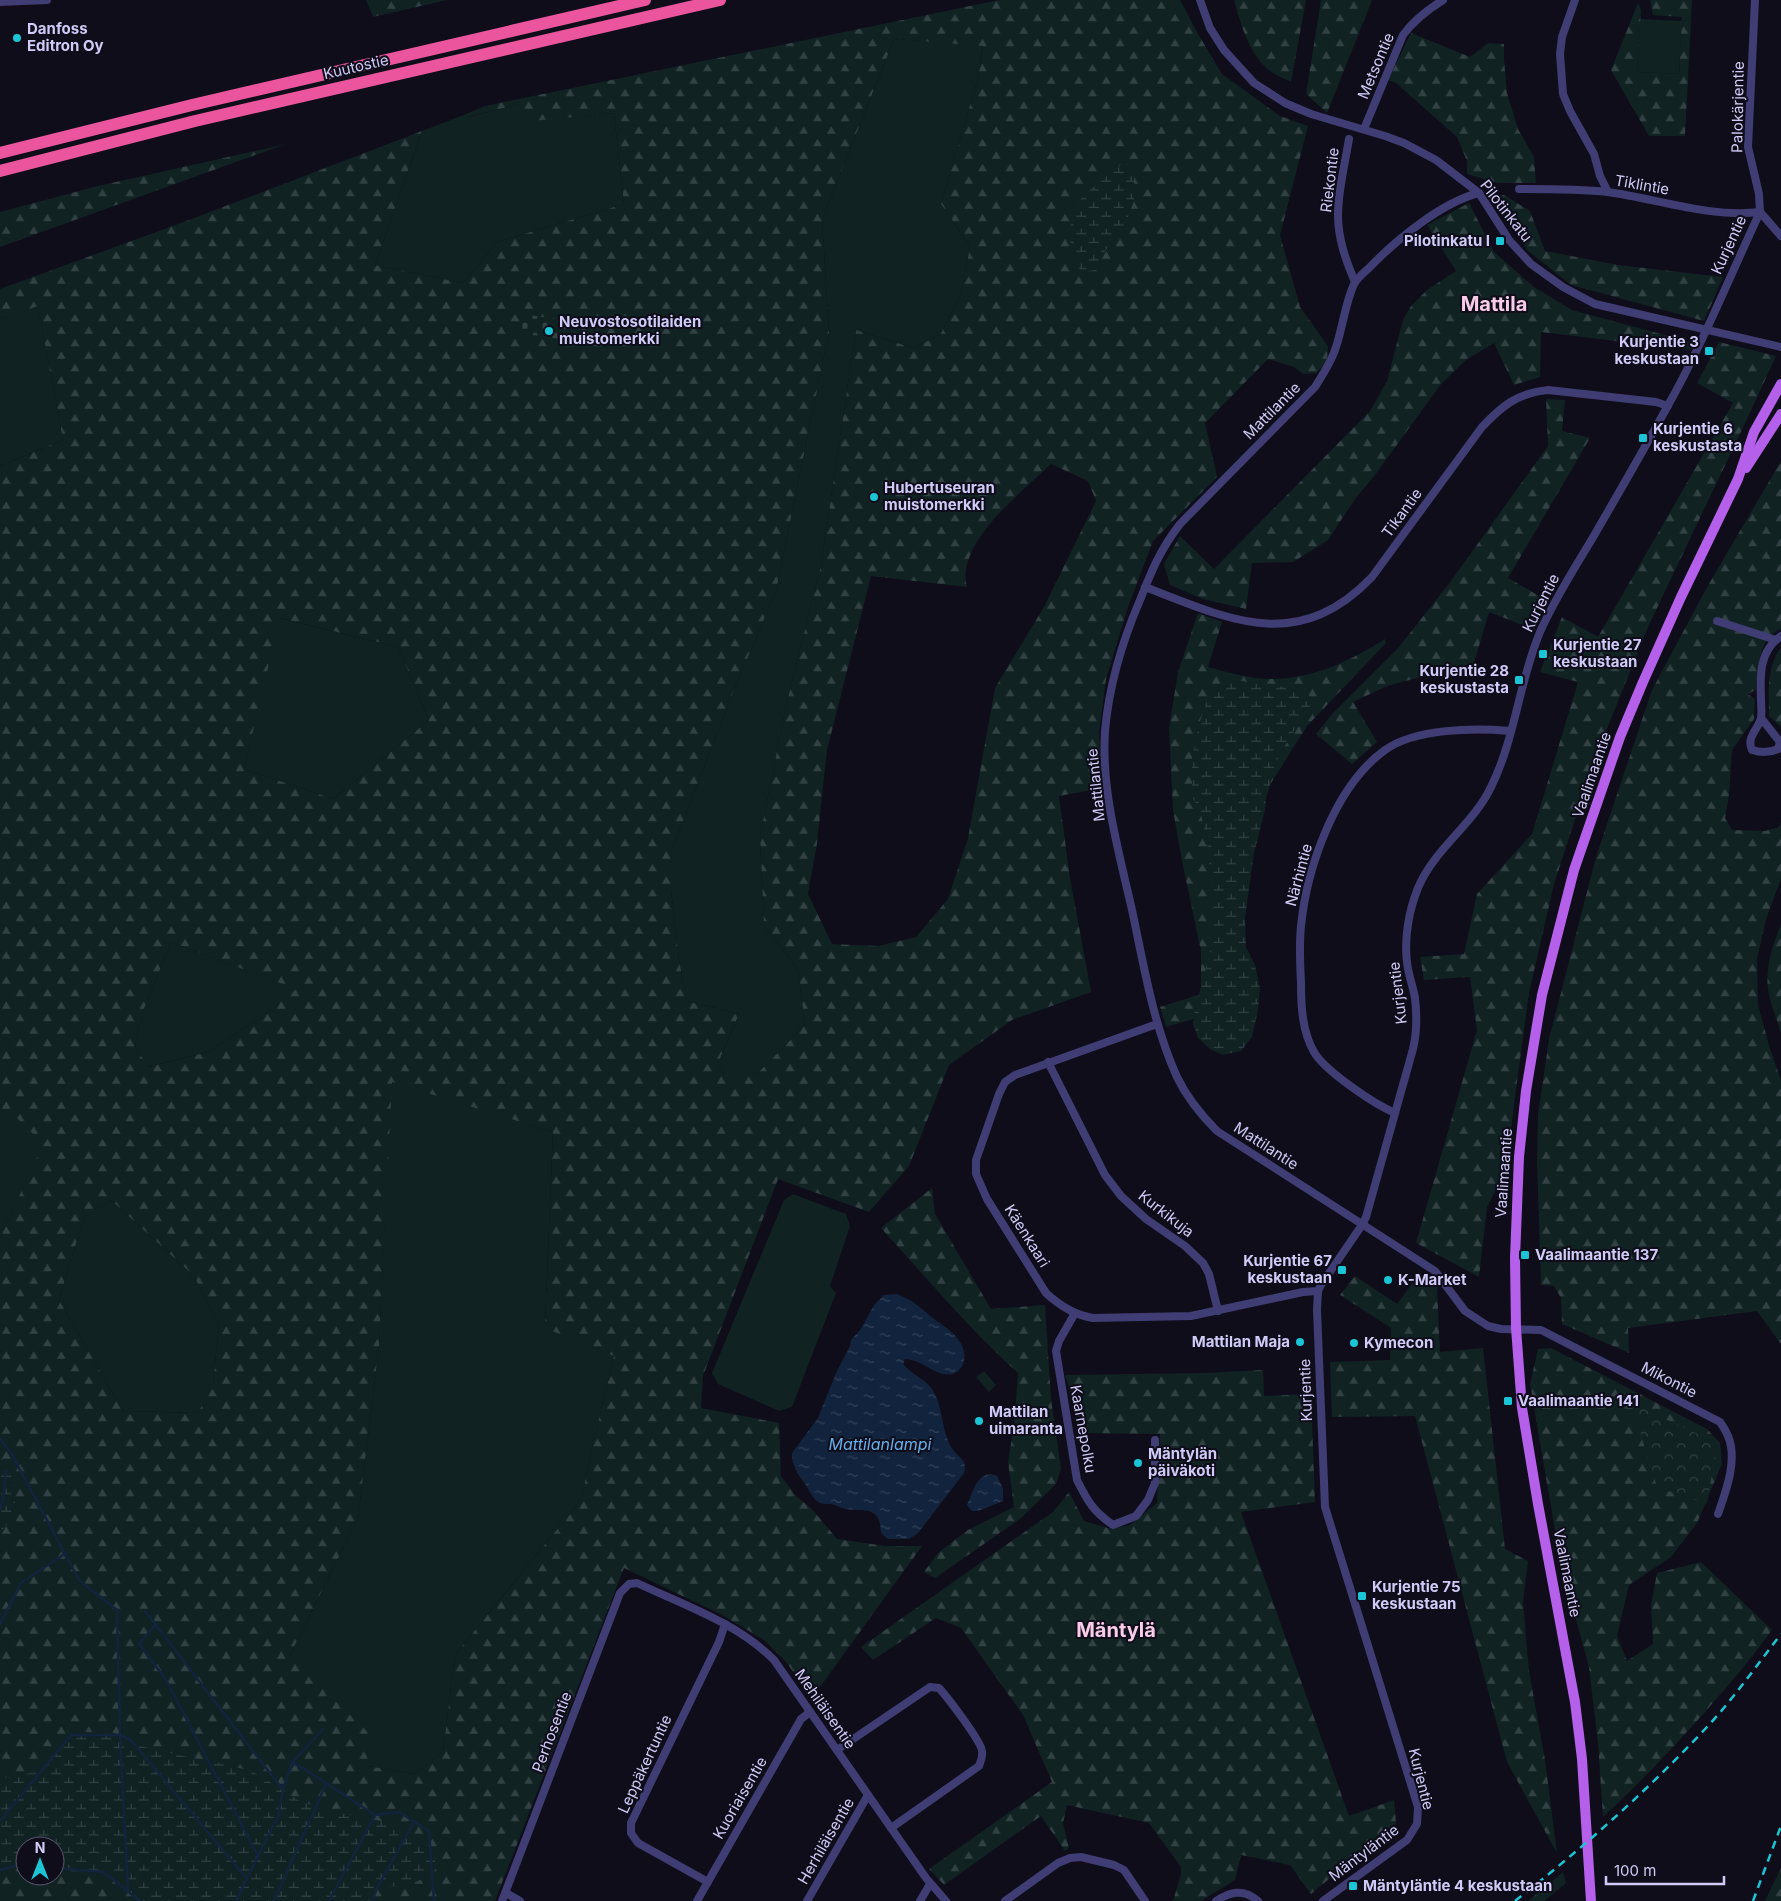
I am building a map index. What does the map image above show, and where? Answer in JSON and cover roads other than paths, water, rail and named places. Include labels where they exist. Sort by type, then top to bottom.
[{"type":"highway","name":"Kuutostie","points":[[0,153],[192,105],[645,0]]},
{"type":"highway","name":"Kuutostie","points":[[0,171],[195,121],[720,0]]},
{"type":"main road","name":"Vaalimaantie","points":[[1591,1901],[1582,1760],[1576,1702],[1538,1504],[1522,1408],[1516,1328],[1516,1206],[1526,1091],[1542,995],[1574,870],[1620,737],[1643,682],[1738,479],[1754,432],[1781,384]]},
{"type":"main road","name":"Vaalimaantie","points":[[1738,479],[1781,414]]},
{"type":"street","points":[[0,2],[47,0]]},
{"type":"street","name":"Pilotinkatu","points":[[1200,0],[1210,28],[1224,50],[1254,82],[1286,103],[1311,114],[1404,143],[1436,160],[1479,192],[1509,240],[1531,264],[1563,287],[1595,304],[1707,328],[1781,347]]},
{"type":"street","name":"Metsontie","points":[[1364,129],[1403,35],[1422,14],[1443,0]]},
{"type":"street","points":[[1575,0],[1562,37],[1560,54],[1563,94],[1570,111],[1594,154],[1600,176],[1608,192]]},
{"type":"street","name":"Palokärjentie","points":[[1755,0],[1748,147],[1759,194],[1760,212]]},
{"type":"street","name":"Riekontie","points":[[1349,139],[1338,214],[1346,262],[1355,282]]},
{"type":"street","name":"Tiklintie","points":[[1519,189],[1608,192],[1679,206],[1737,213],[1760,212]]},
{"type":"street","name":"Mattilantie","points":[[1479,192],[1456,202],[1420,224],[1388,248],[1355,282],[1346,307],[1336,348],[1327,368],[1315,387],[1180,524],[1161,550],[1126,632],[1114,672],[1105,732],[1106,768],[1111,809],[1121,861],[1157,1024],[1166,1051],[1188,1099],[1217,1131],[1435,1271],[1461,1307],[1472,1317],[1488,1326],[1501,1329],[1516,1328]]},
{"type":"street","points":[[1760,212],[1781,236]]},
{"type":"street","name":"Kurjentie","points":[[1417,1824],[1418,1807],[1325,1507],[1317,1310],[1318,1291],[1326,1276],[1362,1225],[1416,1036],[1415,999],[1407,961],[1409,918],[1415,896],[1430,866],[1476,813],[1490,790],[1498,772],[1541,632],[1561,591],[1668,406],[1707,328],[1760,212]]},
{"type":"street","name":"Tikantie","points":[[1145,587],[1236,620],[1258,624],[1284,624],[1307,619],[1331,609],[1357,593],[1482,428],[1500,409],[1515,399],[1532,392],[1548,390],[1656,402],[1668,406]]},
{"type":"street","points":[[1717,621],[1779,638],[1767,651],[1761,666],[1761,718],[1750,738],[1749,744],[1752,750],[1772,752],[1778,749],[1780,742],[1761,718]]},
{"type":"street","name":"Närhintie","points":[[1395,1113],[1362,1093],[1324,1065],[1314,1053],[1308,1039],[1302,1014],[1300,956],[1301,927],[1312,867],[1340,803],[1356,778],[1373,760],[1387,749],[1422,736],[1453,730],[1478,728],[1510,731]]},
{"type":"street","name":"Käenkaari","points":[[1157,1024],[1048,1062],[1015,1075],[1005,1082],[976,1160],[976,1174],[987,1198],[1046,1293],[1059,1305],[1075,1313],[1093,1318],[1190,1316],[1303,1292],[1318,1291]]},
{"type":"street","name":"Kurkikuja","points":[[1048,1062],[1106,1175],[1121,1196],[1146,1219],[1185,1246],[1203,1263],[1209,1274],[1218,1311]]},
{"type":"street","name":"Kaarnepolku","points":[[1075,1313],[1056,1351],[1077,1480],[1086,1499],[1098,1515],[1113,1525],[1136,1516],[1148,1500],[1156,1483],[1155,1440]]},
{"type":"street","name":"Mikontie","points":[[1516,1328],[1541,1330],[1720,1422],[1729,1436],[1732,1460],[1730,1477],[1718,1514]]},
{"type":"street","name":"Mehiläisentie","points":[[637,1582],[748,1637],[774,1660],[930,1884],[946,1901]]},
{"type":"street","name":"Perhosentie","points":[[502,1901],[620,1593],[629,1584],[637,1582]]},
{"type":"street","name":"Leppäkertuntie","points":[[708,1882],[638,1843],[631,1834],[631,1823],[725,1624]]},
{"type":"street","points":[[837,1750],[930,1687],[940,1688],[952,1703],[982,1749],[982,1759],[979,1766],[891,1828]]},
{"type":"street","name":"Kuoriaisentie","points":[[697,1901],[801,1719],[810,1712]]},
{"type":"street","name":"Herhiläisentie","points":[[807,1901],[868,1795]]},
{"type":"street","name":"Mäntyläntie","points":[[1323,1901],[1408,1840],[1417,1824]]},
{"type":"street","points":[[1005,1901],[1058,1863],[1070,1858],[1081,1857],[1114,1865],[1124,1870],[1145,1901]]},
{"type":"street","points":[[920,1901],[930,1884]]},
{"type":"street","points":[[506,1892],[520,1901]]},
{"type":"street","points":[[1216,1901],[1229,1893],[1239,1892],[1252,1896],[1258,1901]]},
{"type":"water","name":"Mattilanlampi","points":[[897,1294],[915,1303],[948,1329],[958,1339],[964,1351],[961,1368],[952,1374],[934,1371],[911,1360],[905,1359],[903,1364],[932,1389],[938,1402],[947,1438],[952,1449],[965,1464],[964,1473],[918,1533],[909,1539],[888,1539],[881,1533],[878,1518],[871,1512],[846,1509],[817,1501],[793,1464],[792,1456],[792,1453],[818,1418],[851,1340],[861,1329],[874,1305],[884,1295]]},
{"type":"water","points":[[991,1474],[997,1476],[1003,1488],[1003,1501],[978,1511],[972,1511],[967,1505],[978,1481],[982,1477]]},
{"type":"waterway","points":[[0,1439],[11,1453],[79,1580],[117,1610],[120,1735],[128,1891]]},
{"type":"waterway","points":[[0,1509],[3,1501],[6,1471]]},
{"type":"waterway","points":[[0,1624],[21,1583],[66,1553]]},
{"type":"waterway","points":[[145,1611],[283,1790]]},
{"type":"waterway","points":[[156,1624],[139,1644],[165,1678],[258,1856]]},
{"type":"waterway","points":[[236,1901],[278,1816],[283,1790],[292,1763],[323,1729]]},
{"type":"waterway","points":[[0,1821],[71,1735],[120,1735],[131,1740],[247,1879]]},
{"type":"waterway","points":[[292,1763],[375,1815],[399,1812],[429,1831],[434,1901]]},
{"type":"waterway","points":[[274,1901],[326,1784]]},
{"type":"waterway","points":[[329,1901],[375,1815]]},
{"type":"waterway","points":[[372,1901],[377,1888],[414,1822]]},
{"type":"waterway","points":[[0,1870],[15,1866]]},
{"type":"waterway","points":[[65,1869],[103,1872],[140,1901]]},
{"type":"railway","points":[[1515,1901],[1614,1818],[1684,1751],[1727,1705],[1781,1634]]},
{"type":"railway","points":[[1753,1901],[1781,1826]]},
{"type":"place","name":"Danfoss Editron Oy","points":[[17,38]]},
{"type":"place","name":"Pilotinkatu I","points":[[1500,241]]},
{"type":"place","name":"Neuvostosotilaiden muistomerkki","points":[[549,331]]},
{"type":"place","name":"Kurjentie 3 keskustaan","points":[[1709,351]]},
{"type":"place","name":"Kurjentie 6 keskustasta","points":[[1643,438]]},
{"type":"place","name":"Hubertuseuran muistomerkki","points":[[874,497]]},
{"type":"place","name":"Kurjentie 27 keskustaan","points":[[1543,654]]},
{"type":"place","name":"Kurjentie 28 keskustasta","points":[[1519,680]]},
{"type":"place","name":"Vaalimaantie 137","points":[[1525,1255]]},
{"type":"place","name":"Kurjentie 67 keskustaan","points":[[1342,1270]]},
{"type":"place","name":"K-Market","points":[[1388,1280]]},
{"type":"place","name":"Mattilan Maja","points":[[1300,1342]]},
{"type":"place","name":"Kymecon","points":[[1354,1343]]},
{"type":"place","name":"Vaalimaantie 141","points":[[1508,1401]]},
{"type":"place","name":"Mattilan uimaranta","points":[[979,1421]]},
{"type":"place","name":"Mäntylän päiväkoti","points":[[1138,1463]]},
{"type":"place","name":"Kurjentie 75 keskustaan","points":[[1362,1596]]},
{"type":"place","name":"Mäntyläntie 4 keskustaan","points":[[1353,1886]]},
{"type":"district","name":"Mattila","points":[[1494,304]]},
{"type":"district","name":"Mäntylä","points":[[1116,1630]]}]
